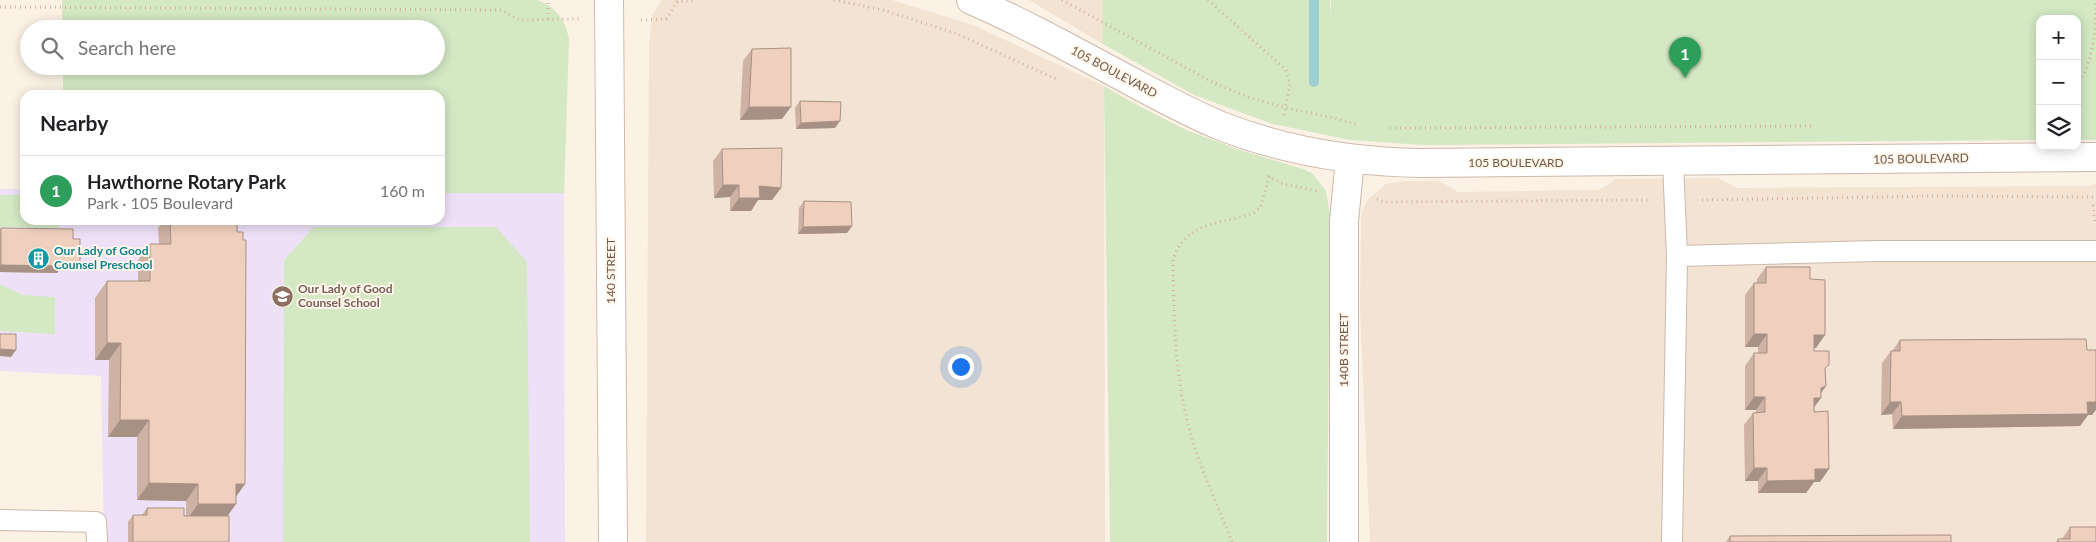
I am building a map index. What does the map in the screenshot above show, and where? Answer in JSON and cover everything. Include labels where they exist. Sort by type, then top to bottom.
[{"type":"street","name":"140 STREET","points":[[609,0],[613,542]]},
{"type":"street","name":"105 BOULEVARD","points":[[971,0],[1019,21],[1182,108],[1222,126],[1277,144],[1350,159],[1388,163],[1421,163],[2096,157]]},
{"type":"street","name":"140B STREET","points":[[1344,542],[1344,221],[1350,159]]},
{"type":"lane","points":[[1672,542],[1677,256],[1673,162]]},
{"type":"lane","points":[[1677,256],[1877,250],[2096,251]]},
{"type":"lane","points":[[0,520],[96,522],[97,542]]},
{"type":"path","points":[[548,0],[548,19]]},
{"type":"path","points":[[652,20],[666,19],[677,2],[696,0]]},
{"type":"path","points":[[834,0],[883,10],[955,33],[1059,80]]},
{"type":"path","points":[[1062,0],[1214,83],[1248,97],[1286,108],[1368,127]]},
{"type":"path","points":[[1208,0],[1286,70],[1290,84],[1284,116]]},
{"type":"path","points":[[2081,79],[2095,46],[2096,0]]},
{"type":"path","points":[[0,7],[501,10],[519,20],[561,19]]},
{"type":"path","points":[[1383,128],[1822,126]]},
{"type":"path","points":[[1232,542],[1197,454],[1180,389],[1174,337],[1173,260],[1176,250],[1187,234],[1198,229],[1254,214],[1260,208],[1271,169]]},
{"type":"path","points":[[1264,174],[1283,184],[1322,192]]},
{"type":"path","points":[[1373,197],[1384,202],[1935,196],[2096,197]]},
{"type":"shaded area","points":[[662,0],[892,0],[973,25],[1104,86],[1105,542],[646,542],[649,45],[652,16]]},
{"type":"shaded area","points":[[1029,0],[1103,0],[1103,44]]},
{"type":"shaded area","points":[[1718,178],[1737,188],[2089,186],[2096,183],[2096,542],[1370,542],[1360,309],[1361,221],[1363,208],[1368,199],[1386,184],[1404,181],[1439,181],[1458,192],[1597,190],[1616,179]]},
{"type":"shaded area","name":"Our Lady of Good Counsel School","points":[[0,189],[20,189],[20,225],[445,225],[445,192],[564,193],[565,542],[104,542],[101,376],[0,371]]},
{"type":"green space","points":[[62,0],[537,0],[550,6],[563,20],[569,40],[564,193],[445,193],[445,90],[63,90],[63,75],[445,75],[445,20],[62,20]]},
{"type":"green space","points":[[1103,0],[1330,0],[1331,17],[1331,0],[2096,0],[2096,140],[2081,140],[2081,15],[2036,15],[2036,140],[1423,145],[1350,140],[1273,124],[1194,95],[1103,44]]},
{"type":"green space","points":[[1104,86],[1186,130],[1240,150],[1303,169],[1313,174],[1326,191],[1330,215],[1327,542],[1110,542]]},
{"type":"green space","points":[[0,195],[20,195],[20,225],[58,225],[58,228],[0,227]]},
{"type":"green space","points":[[314,227],[496,227],[527,262],[530,542],[283,542],[284,260]]},
{"type":"green space","points":[[0,284],[23,295],[55,297],[55,334],[0,331]]},
{"type":"building","points":[[791,48],[791,107],[749,107],[752,49]]},
{"type":"building","points":[[800,101],[841,102],[840,121],[801,123]]},
{"type":"building","points":[[782,148],[781,188],[759,186],[760,198],[739,198],[739,185],[723,185],[722,149]]},
{"type":"building","points":[[804,201],[851,202],[852,226],[803,227]]},
{"type":"building","points":[[170,225],[237,225],[237,232],[243,232],[243,240],[246,240],[245,484],[236,484],[236,504],[198,504],[198,484],[149,483],[149,420],[120,420],[121,343],[107,343],[107,281],[150,281],[150,244],[171,244]]},
{"type":"building","name":"Our Lady of Good Counsel Preschool","points":[[1,228],[73,229],[73,239],[80,239],[80,263],[62,263],[62,266],[1,265]]},
{"type":"building","points":[[1766,267],[1810,267],[1810,279],[1825,280],[1825,335],[1814,335],[1814,351],[1829,351],[1829,365],[1825,368],[1826,386],[1821,388],[1821,398],[1814,398],[1814,412],[1828,411],[1829,469],[1815,469],[1815,480],[1767,481],[1767,468],[1754,468],[1753,413],[1765,412],[1765,397],[1754,397],[1754,353],[1767,353],[1767,334],[1754,334],[1754,283],[1766,283]]},
{"type":"building","points":[[0,334],[16,334],[16,350],[0,349]]},
{"type":"building","points":[[2086,339],[2087,350],[2096,350],[2096,402],[2087,402],[2088,414],[1902,416],[1901,402],[1890,402],[1891,351],[1900,351],[1900,340]]},
{"type":"building","points":[[147,508],[184,508],[184,516],[229,516],[229,542],[133,542],[133,515],[147,515]]},
{"type":"building","points":[[2070,527],[2096,527],[2096,542],[2058,542],[2058,539],[2070,539]]},
{"type":"building","points":[[1951,535],[1951,542],[1730,542],[1730,536]]},
{"type":"waterway","points":[[1314,0],[1314,82]]},
{"type":"place","name":"Hawthorne Rotary Park","points":[[1685,78]]},
{"type":"place","name":"Our Lady of Good Counsel Preschool","points":[[38,258]]},
{"type":"place","name":"Our Lady of Good Counsel School","points":[[282,296]]}]
